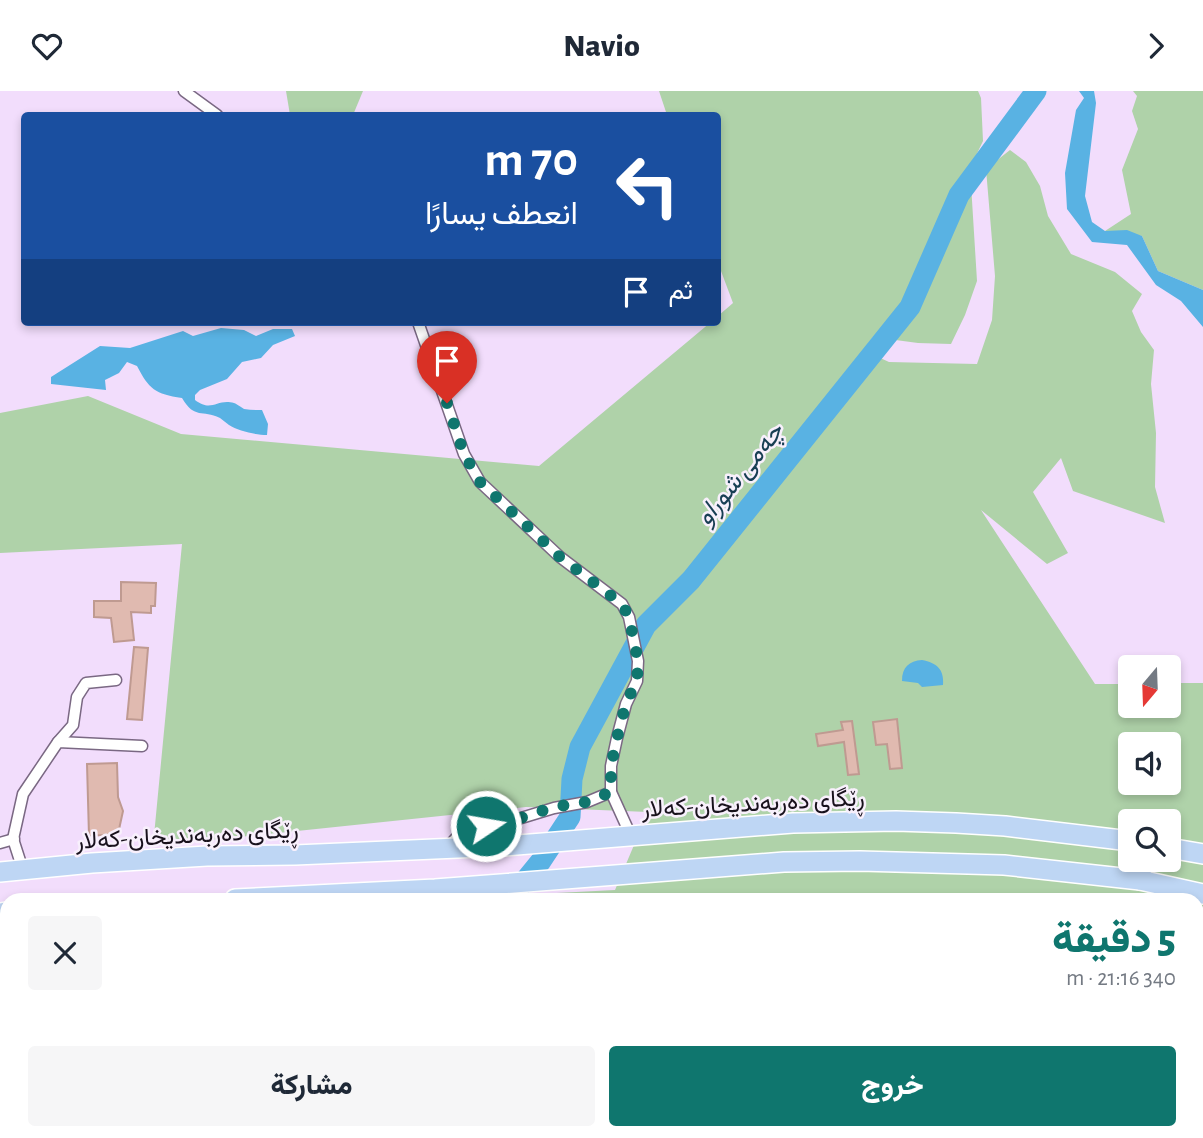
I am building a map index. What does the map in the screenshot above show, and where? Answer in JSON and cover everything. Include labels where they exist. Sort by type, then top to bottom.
[{"type":"highway","name":"ڕێگای دەربەندیخان-کەلار","points":[[0,872],[207,856],[504,846],[793,823],[897,821],[1005,826],[1118,840]]},
{"type":"highway","points":[[1181,850],[1203,854]]},
{"type":"highway","points":[[355,893],[784,862],[860,860],[1004,865],[1140,880],[1198,893]]},
{"type":"highway","points":[[1140,880],[1141,872]]},
{"type":"street","points":[[184,91],[213,112]]},
{"type":"street","points":[[419,326],[464,454],[480,482],[560,557],[622,604],[629,617],[638,661],[637,681],[626,703],[617,738],[611,766],[611,792],[631,836]]},
{"type":"street","points":[[23,870],[14,839],[23,794],[58,742],[73,725],[77,697],[86,683],[116,680]]},
{"type":"street","points":[[58,742],[142,746]]},
{"type":"street","points":[[446,849],[463,829],[508,822],[554,807],[587,802],[611,792]]},
{"type":"street","points":[[0,843],[14,839]]},
{"type":"green space","points":[[286,91],[363,91],[354,112],[290,112]]},
{"type":"green space","points":[[659,91],[978,91],[981,98],[983,141],[970,168],[977,281],[965,315],[951,344],[873,337],[867,345],[876,356],[889,362],[977,364],[992,320],[995,276],[986,169],[1010,150],[1026,162],[1040,186],[1048,216],[1071,254],[1115,272],[1142,294],[1132,311],[1141,332],[1154,350],[1151,384],[1156,433],[1155,487],[1165,523],[1073,491],[1061,458],[1033,492],[1068,553],[1047,564],[981,510],[1095,684],[1118,684],[1118,718],[1181,718],[1181,683],[1203,683],[1203,893],[556,893],[615,890],[648,812],[526,807],[153,846],[182,544],[0,553],[0,413],[88,396],[181,434],[539,466],[706,326],[721,326],[721,313],[733,303],[721,271],[721,112],[666,112]]},
{"type":"green space","points":[[1133,91],[1203,91],[1203,290],[1158,271],[1142,236],[1105,231],[1131,214],[1122,170],[1138,129],[1132,111],[1137,96]]},
{"type":"water","points":[[1079,91],[1094,91],[1096,103],[1085,196],[1092,222],[1105,231],[1127,230],[1142,236],[1158,271],[1203,290],[1203,327],[1181,301],[1156,285],[1127,245],[1092,242],[1067,209],[1065,173],[1076,110],[1084,98]]},
{"type":"water","points":[[221,328],[244,330],[256,336],[273,329],[292,329],[295,336],[273,345],[261,358],[242,362],[227,379],[200,390],[195,395],[195,400],[201,404],[228,402],[244,409],[262,410],[268,424],[267,435],[242,431],[214,415],[195,412],[182,398],[165,395],[154,389],[137,366],[127,362],[119,373],[105,380],[106,390],[51,384],[51,377],[100,346],[130,348],[183,331],[193,336]]},
{"type":"water","points":[[922,660],[938,668],[943,685],[922,687],[918,683],[902,681],[907,666]]},
{"type":"building","points":[[121,582],[156,583],[155,606],[151,606],[151,613],[131,612],[134,640],[114,642],[111,618],[94,617],[94,601],[121,601]]},
{"type":"building","points":[[134,647],[148,648],[142,720],[127,719]]},
{"type":"building","points":[[897,719],[902,768],[890,769],[887,744],[876,745],[873,722]]},
{"type":"building","points":[[852,721],[859,774],[848,775],[844,742],[818,746],[816,734],[843,730],[841,722]]},
{"type":"building","points":[[117,763],[118,797],[123,811],[118,834],[89,836],[87,764]]},
{"type":"waterway","name":"چەمی شوراو","points":[[515,893],[541,861],[570,817],[572,779],[580,747],[646,625],[691,580],[910,307],[959,195],[1036,91]]},
{"type":"route","points":[[447,403],[464,454],[480,482],[560,557],[622,604],[633,628],[638,661],[637,681],[626,703],[611,766],[611,792],[587,802],[554,807],[486,826]]}]
